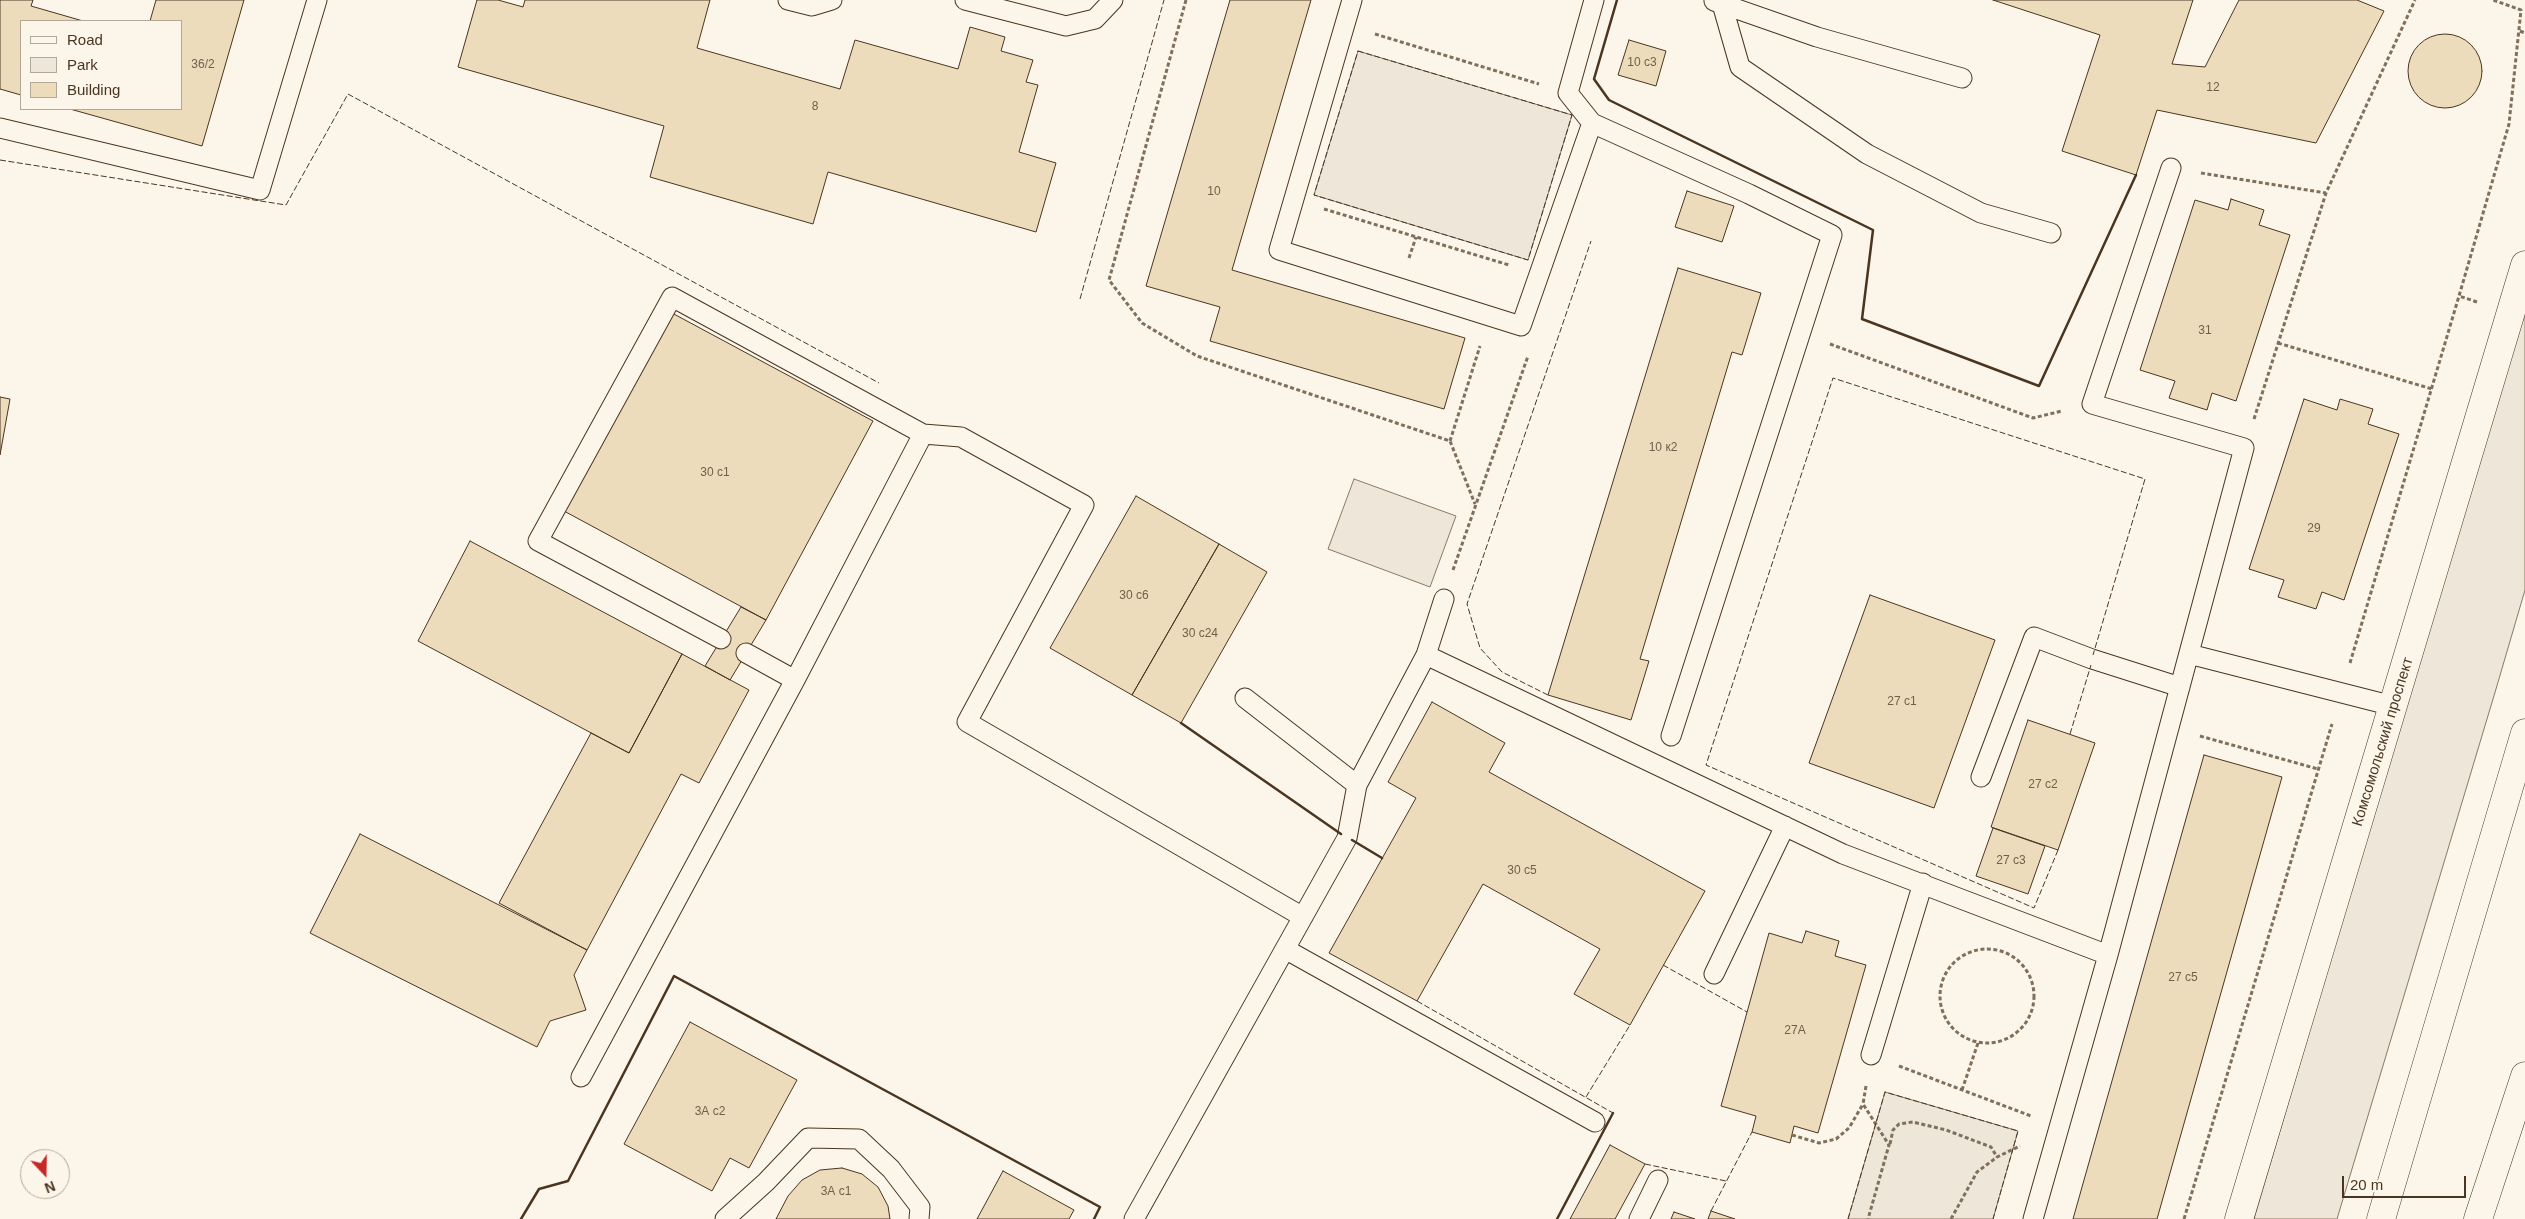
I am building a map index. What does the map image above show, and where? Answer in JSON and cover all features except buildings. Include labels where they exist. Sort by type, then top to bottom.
[{"type":"street","name":"Комсомольский проспект","points":[[2239,1219],[2525,265]]},
{"type":"street","points":[[2381,1219],[2525,733]]},
{"type":"street","points":[[2478,1219],[2525,1076]]},
{"type":"lane","points":[[0,128],[260,190],[317,0]]},
{"type":"lane","points":[[788,0],[812,6],[832,0]]},
{"type":"lane","points":[[965,0],[1066,26],[1095,19],[1113,0]]},
{"type":"lane","points":[[1352,0],[1279,250],[1521,326],[1592,122]]},
{"type":"lane","points":[[1594,0],[1568,93],[1592,122],[1749,194],[1832,235],[1671,736]]},
{"type":"lane","points":[[1716,2],[1817,37],[1962,78]]},
{"type":"lane","points":[[1716,2],[1740,66],[1867,154],[1981,213],[2051,233]]},
{"type":"lane","points":[[2033,1219],[2108,955],[2244,448],[2092,404],[2172,168]]},
{"type":"lane","points":[[721,639],[538,541],[672,297],[923,434],[961,437],[1084,504],[967,722],[1303,916]]},
{"type":"lane","points":[[581,1077],[795,680],[923,434]]},
{"type":"lane","points":[[1134,1219],[1347,838],[1357,785],[1426,655],[1444,599]]},
{"type":"lane","points":[[1981,777],[2034,637],[2092,659],[2180,687]]},
{"type":"lane","points":[[746,653],[795,680]]},
{"type":"lane","points":[[2189,654],[2393,706]]},
{"type":"lane","points":[[1426,655],[1843,854],[2108,955]]},
{"type":"lane","points":[[1244,698],[1357,785]]},
{"type":"lane","points":[[1714,974],[1785,826]]},
{"type":"lane","points":[[1871,1055],[1923,883]]},
{"type":"lane","points":[[1285,949],[1595,1122]]},
{"type":"lane","points":[[725,1219],[766,1182],[808,1138],[859,1139],[891,1169],[920,1207],[919,1219]]},
{"type":"lane","points":[[1639,1219],[1658,1180]]},
{"type":"path","points":[[1186,0],[1109,280],[1142,323],[1196,356],[1450,441]]},
{"type":"path","points":[[2244,448],[2326,193],[2414,0]]},
{"type":"path","points":[[2184,1219],[2432,389],[2509,124],[2521,10],[2493,0]]},
{"type":"path","points":[[1345,25],[1568,93]]},
{"type":"path","points":[[2520,31],[2525,33]]},
{"type":"path","points":[[2172,168],[2326,193]]},
{"type":"path","points":[[1294,200],[1539,274]]},
{"type":"path","points":[[2459,296],[2511,314]]},
{"type":"path","points":[[1475,504],[1450,441],[1490,316]]},
{"type":"path","points":[[1444,599],[1475,504],[1530,349],[1521,326]]},
{"type":"path","points":[[2278,343],[2432,389]]},
{"type":"path","points":[[1834,346],[2032,418],[2092,404]]},
{"type":"path","points":[[2192,734],[2318,769]]},
{"type":"path","points":[[1992,949],[2008,954],[2020,963],[2029,975],[2034,989],[2034,1004],[2029,1018],[2020,1031],[2008,1039],[1993,1044],[1978,1043],[1963,1038],[1950,1027],[1942,1014],[1939,998],[1941,981],[1949,967],[1961,956],[1976,950],[1992,949]]},
{"type":"path","points":[[1962,1090],[1978,1043]]},
{"type":"path","points":[[1792,1135],[1819,1143],[1836,1139],[1849,1128],[1863,1104],[1871,1055],[2059,1128]]},
{"type":"path","points":[[1863,1104],[1890,1144]]},
{"type":"path","points":[[1868,1219],[1893,1130],[1899,1124],[1913,1122],[1946,1130],[1991,1147],[1997,1157]]},
{"type":"path","points":[[1951,1219],[1977,1172],[1997,1157],[2059,1128]]},
{"type":"green space","points":[[1358,51],[1572,115],[1528,260],[1314,195]]},
{"type":"green space","points":[[2525,301],[2525,590],[2496,689],[2337,1219],[2254,1219]]},
{"type":"green space","points":[[1354,479],[1456,516],[1430,587],[1328,549]]},
{"type":"green space","points":[[1885,1092],[2018,1131],[1993,1219],[1848,1219]]},
{"type":"fence","points":[[1080,299],[1164,0]]},
{"type":"fence","points":[[1358,51],[1572,115],[1528,260],[1314,195],[1358,51]]},
{"type":"fence","points":[[0,160],[286,205],[348,94],[879,383]]},
{"type":"fence","points":[[1548,695],[1502,672],[1480,648],[1467,604],[1591,241]]},
{"type":"fence","points":[[2058,850],[2034,908],[1706,765],[1833,378],[2145,479],[2093,655]]},
{"type":"fence","points":[[2070,734],[2091,665]]},
{"type":"fence","points":[[1663,965],[1747,1012]]},
{"type":"fence","points":[[1417,1001],[1613,1113]]},
{"type":"fence","points":[[1586,1097],[1630,1025]]},
{"type":"fence","points":[[1848,1219],[1885,1092],[2018,1131],[1993,1219]]},
{"type":"fence","points":[[1711,1211],[1752,1132]]},
{"type":"fence","points":[[1645,1164],[1726,1181]]},
{"type":"wall","points":[[1617,0],[1594,79],[1609,100],[1873,230],[1862,319],[2039,386],[2136,175]]},
{"type":"wall","points":[[1181,723],[1341,834]]},
{"type":"wall","points":[[1352,840],[1382,858]]},
{"type":"wall","points":[[521,1219],[539,1189],[568,1181],[674,976],[1100,1207],[1094,1219]]},
{"type":"wall","points":[[1557,1219],[1613,1113]]}]
